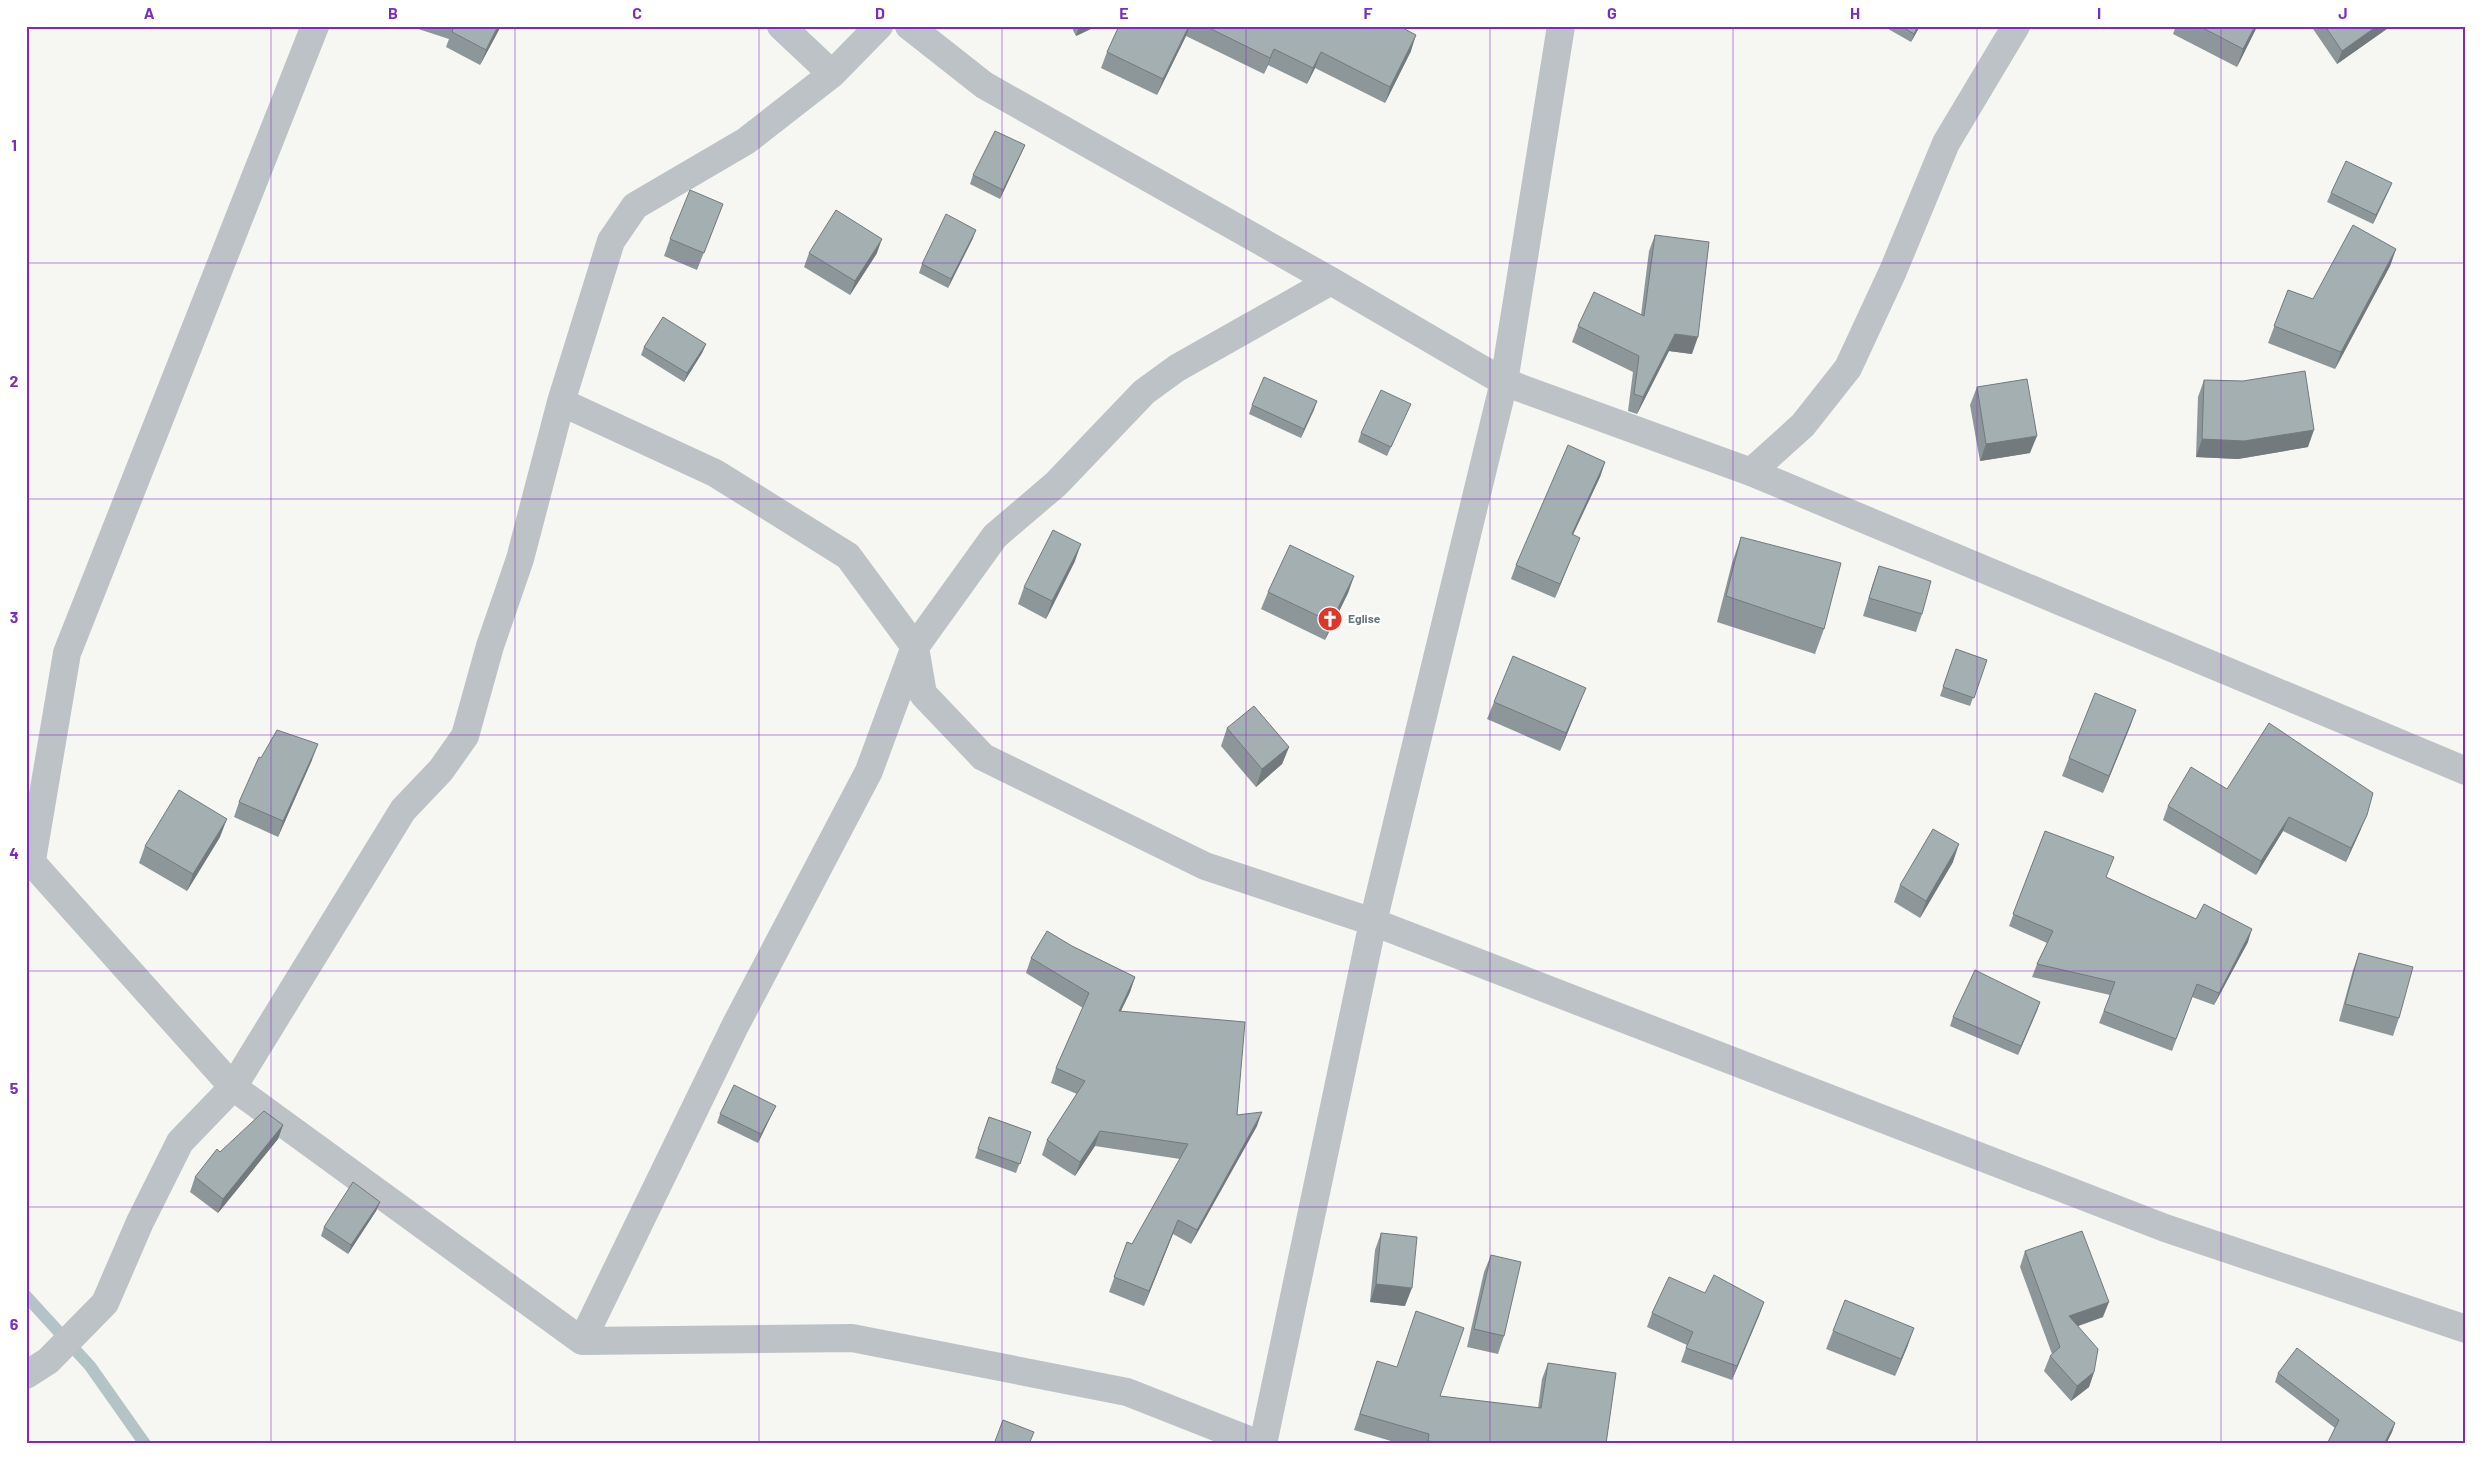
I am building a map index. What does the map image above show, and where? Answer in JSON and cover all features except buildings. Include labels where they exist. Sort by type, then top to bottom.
[{"type":"street","points":[[315,26],[67,653],[29,858],[233,1087],[582,1341],[852,1338],[1127,1392],[1259,1444]]},
{"type":"street","points":[[781,26],[832,74]]},
{"type":"street","points":[[34,1364],[105,1303],[140,1222],[180,1142],[233,1087],[403,810],[441,770],[465,736],[487,655],[520,559],[561,402],[611,241],[635,206],[746,140],[832,74],[879,26]]},
{"type":"street","points":[[909,26],[984,85],[1331,281],[1504,382],[1751,472],[2466,770]]},
{"type":"street","points":[[1263,1444],[1373,922],[1504,382],[1562,26]]},
{"type":"street","points":[[1751,472],[1803,425],[1848,368],[1893,271],[1946,143],[2016,26]]},
{"type":"street","points":[[582,1341],[735,1026],[869,770],[915,647],[995,536],[1056,484],[1094,441],[1144,392],[1177,368],[1331,281]]},
{"type":"street","points":[[561,402],[715,473],[848,556],[915,647],[923,694],[983,756],[1205,866],[1373,922],[2166,1228],[2466,1330]]},
{"type":"waterway","points":[[26,1296],[90,1366],[145,1444]]},
{"type":"place","name":"Eglise","points":[[1330,619]]}]
